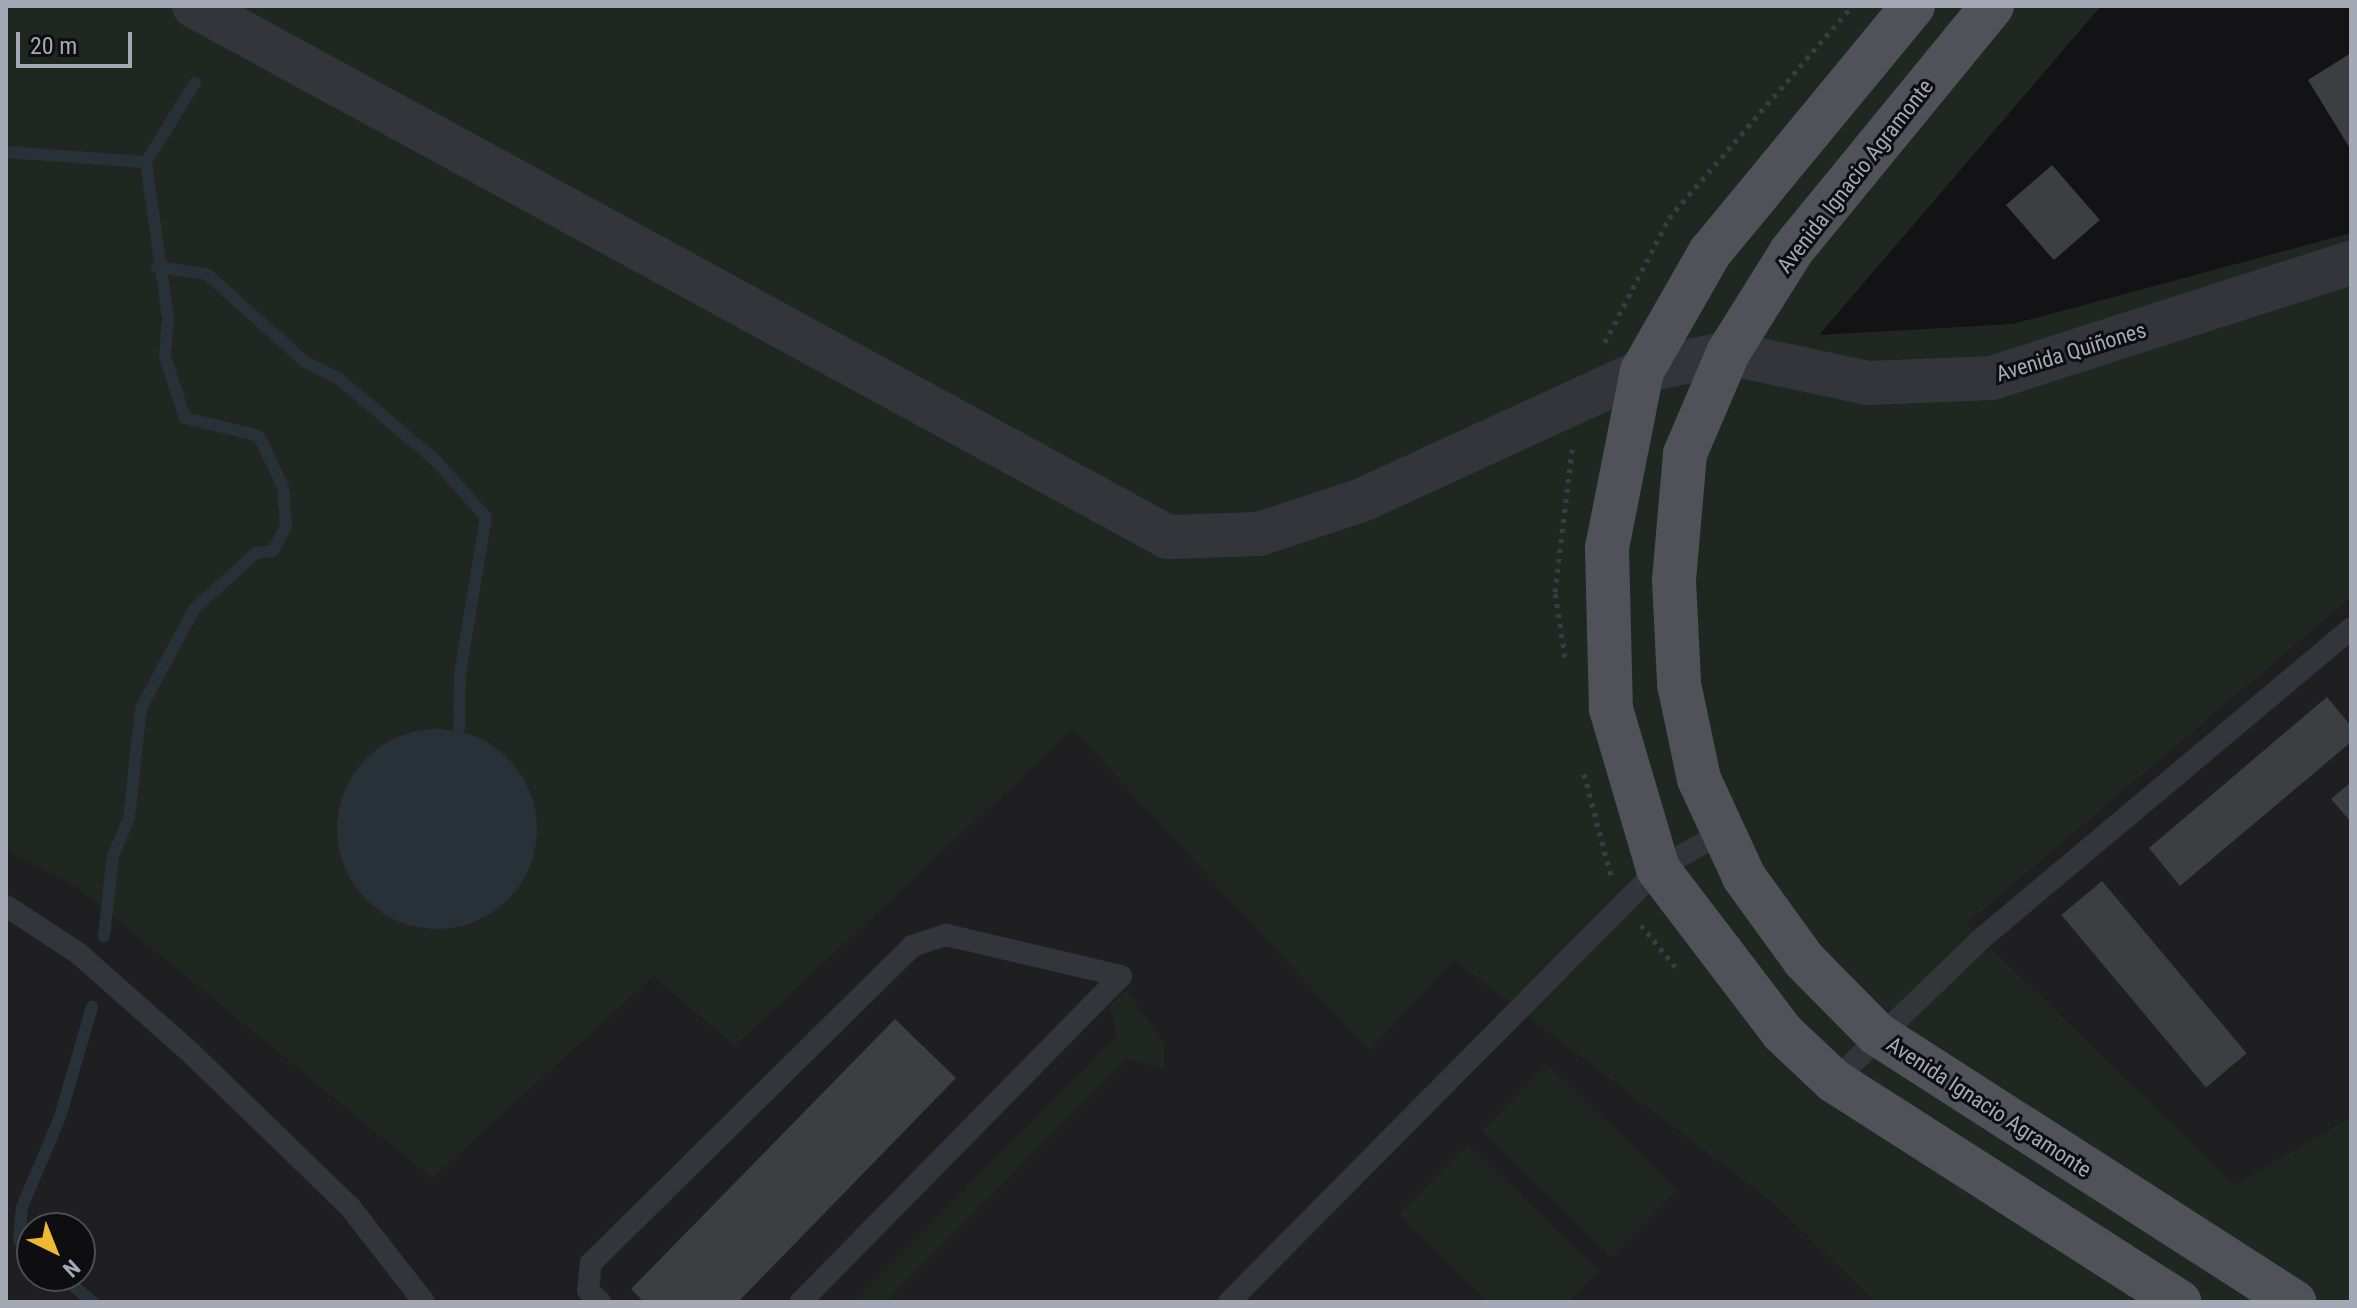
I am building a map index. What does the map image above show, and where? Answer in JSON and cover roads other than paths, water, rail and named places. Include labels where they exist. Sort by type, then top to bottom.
[{"type":"main road","points":[[1913,6],[1710,252],[1642,371],[1607,548],[1603,626],[1611,709],[1658,869],[1737,980],[1834,1081],[2179,1302]]},
{"type":"main road","name":"Avenida Ignacio Agramonte","points":[[1992,6],[1791,252],[1728,353],[1685,454],[1674,580],[1679,684],[1699,779],[1744,877],[1804,960],[1877,1034],[2294,1302]]},
{"type":"street","name":"Avenida Quiñones","points":[[194,6],[1168,537],[1259,534],[1362,500],[1642,371],[1728,353],[1868,383],[1992,378],[2351,263]]},
{"type":"lane","points":[[1834,1081],[1877,1034],[2351,628]]},
{"type":"lane","points":[[1229,1302],[1658,869],[1723,832]]},
{"type":"lane","points":[[6,906],[78,953],[191,1053],[350,1207],[424,1302]]},
{"type":"lane","points":[[600,1302],[588,1290],[591,1263],[912,946],[946,935],[1121,976],[801,1302]]},
{"type":"waterway","points":[[104,936],[113,856],[129,818],[141,708],[194,609],[256,553],[273,551],[286,527],[283,487],[259,436],[185,418],[165,357],[168,317],[146,162],[195,83]]},
{"type":"waterway","points":[[6,152],[146,162]]},
{"type":"waterway","points":[[157,267],[207,274],[305,362],[338,378],[435,460],[486,517],[460,674],[459,727]]},
{"type":"waterway","points":[[22,1212],[60,1117],[92,1007]]},
{"type":"waterway","points":[[81,1292],[93,1302]]}]
